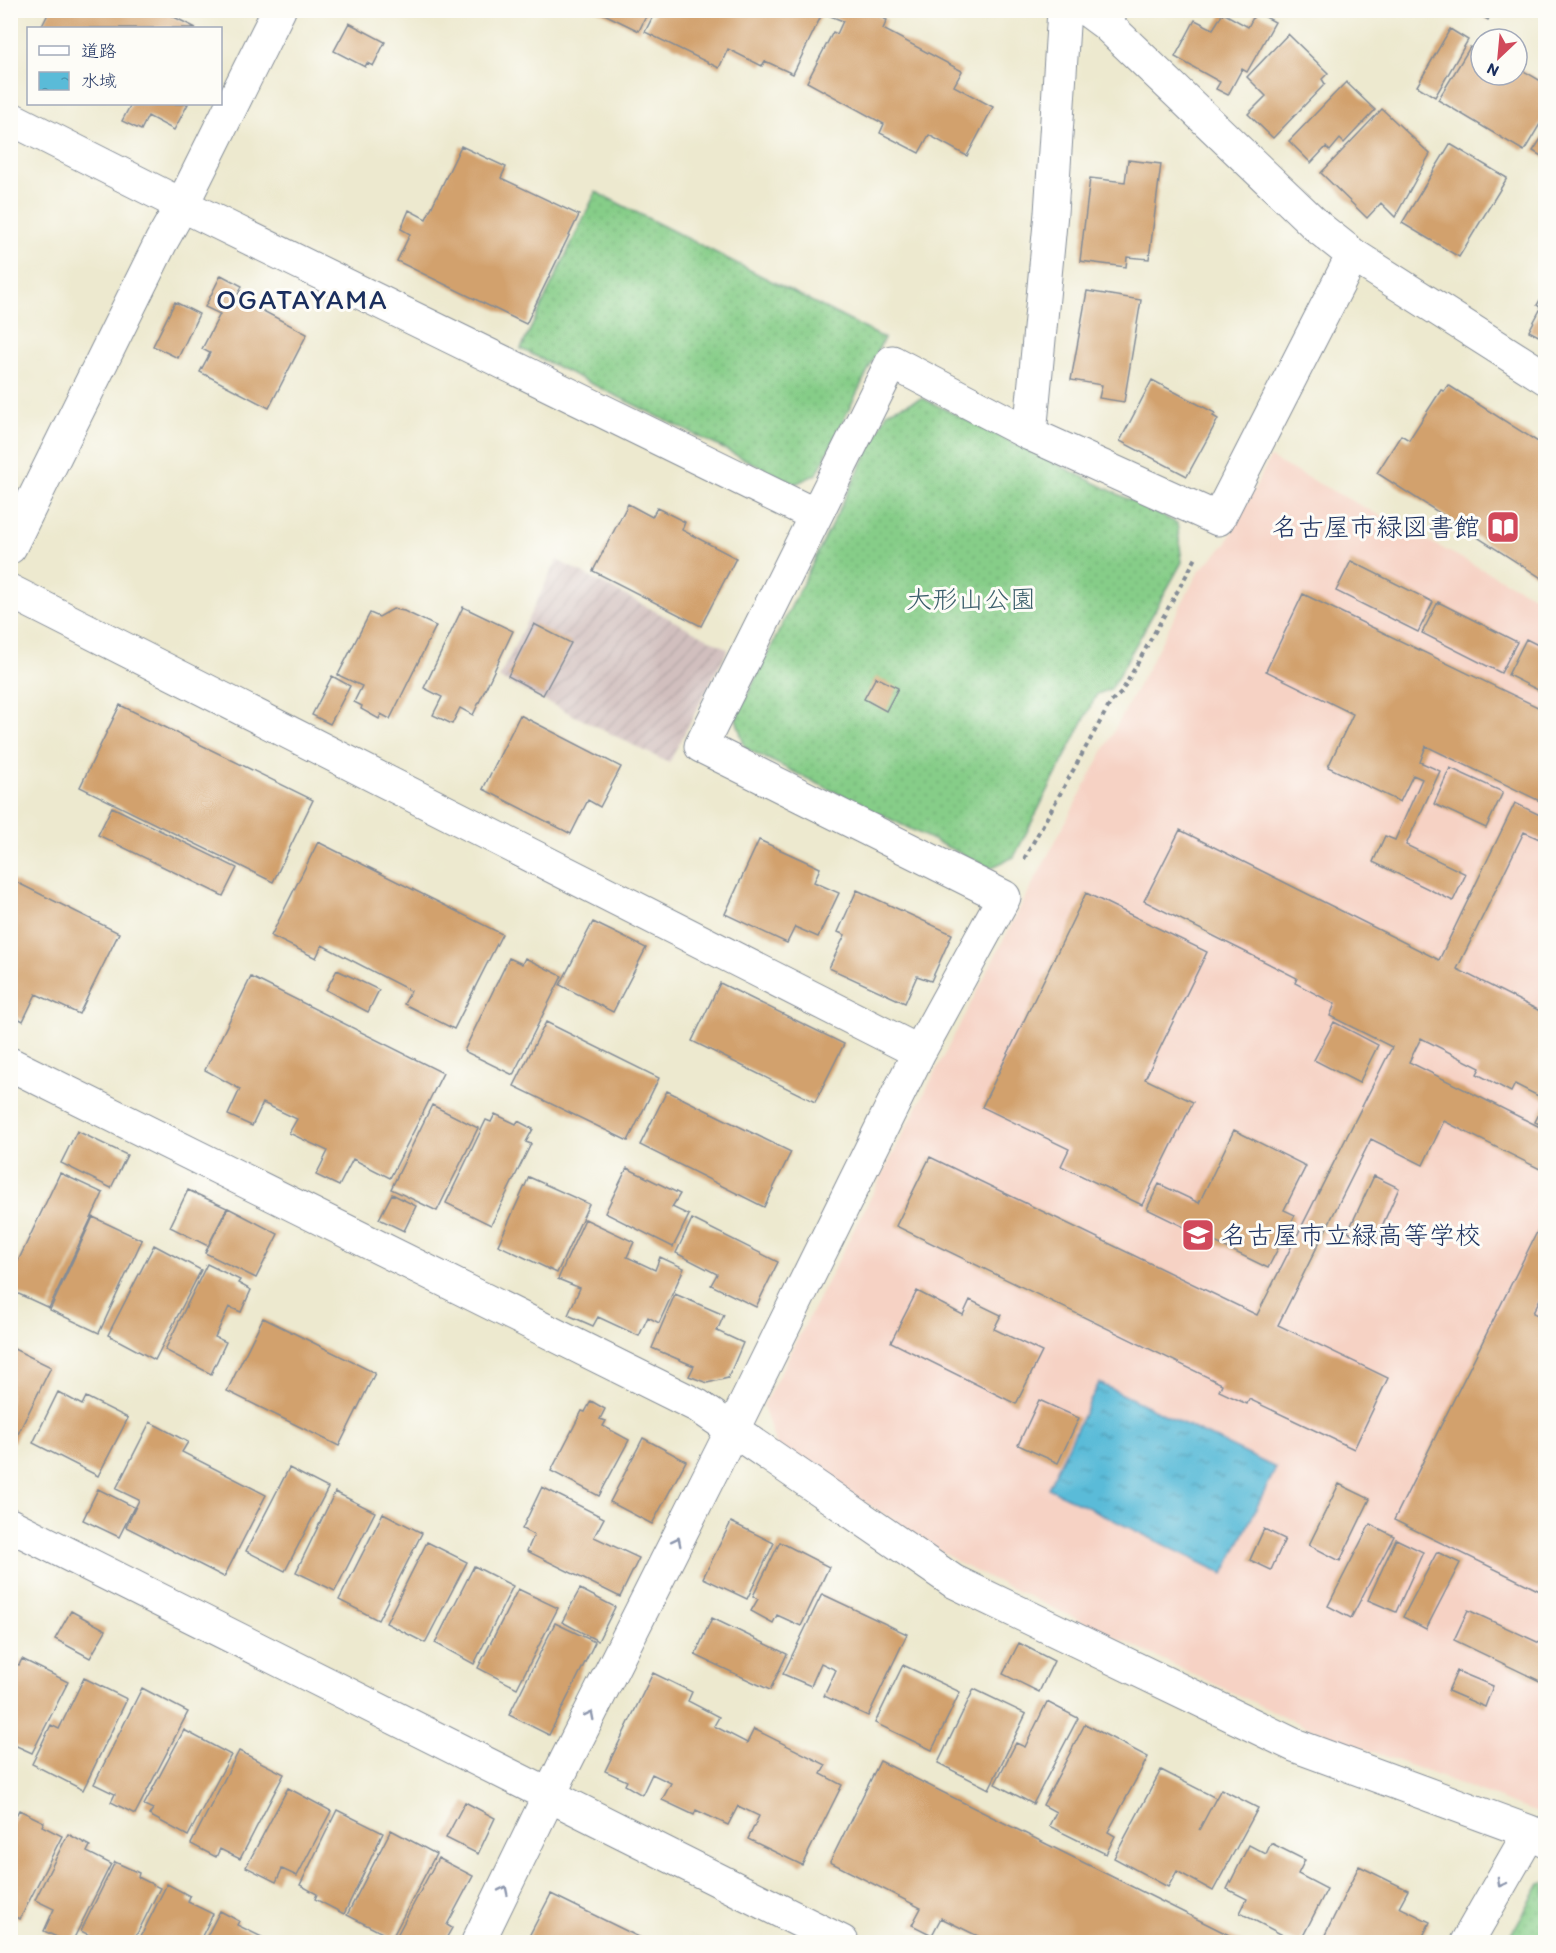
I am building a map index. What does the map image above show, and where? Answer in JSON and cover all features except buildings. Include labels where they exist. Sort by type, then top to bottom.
[{"type":"street","points":[[10,547],[279,10]]},
{"type":"street","points":[[1030,434],[1051,213],[1064,10]]},
{"type":"street","points":[[1107,15],[1319,228],[1353,255],[1545,378]]},
{"type":"street","points":[[10,118],[182,205],[815,515]]},
{"type":"street","points":[[478,1942],[920,1052],[1004,897],[701,746],[892,362],[1030,434],[1218,519],[1353,255]]},
{"type":"street","points":[[10,591],[920,1052]]},
{"type":"street","points":[[10,1064],[698,1406],[953,1581],[1294,1745],[1538,1836],[1467,1942]]},
{"type":"street","points":[[10,1525],[842,1942]]},
{"type":"path","points":[[1004,897],[1111,702],[1121,693],[1203,546]]},
{"type":"shaded area","name":"名古屋市立緑高等学校","points":[[1270,458],[1545,602],[1545,1816],[1302,1725],[964,1566],[776,1445],[763,1406],[1021,906],[1199,571],[1226,544]]},
{"type":"shaded area","points":[[557,560],[728,649],[669,763],[499,678]]},
{"type":"green space","points":[[596,192],[884,338],[817,474],[795,484],[521,349]]},
{"type":"green space","name":"大形山公園","points":[[922,398],[1177,523],[1182,562],[1111,689],[1097,694],[1014,857],[990,868],[745,748],[736,718],[888,411]]},
{"type":"green space","points":[[1545,1883],[1545,1942],[1507,1942],[1540,1884]]},
{"type":"water","points":[[1099,1383],[1276,1468],[1224,1574],[1048,1488]]},
{"type":"place","name":"名古屋市緑図書館","points":[[1503,527]]},
{"type":"place","name":"名古屋市立緑高等学校","points":[[1198,1235]]},
{"type":"district","name":"OGATAYAMA","points":[[302,299]]}]
